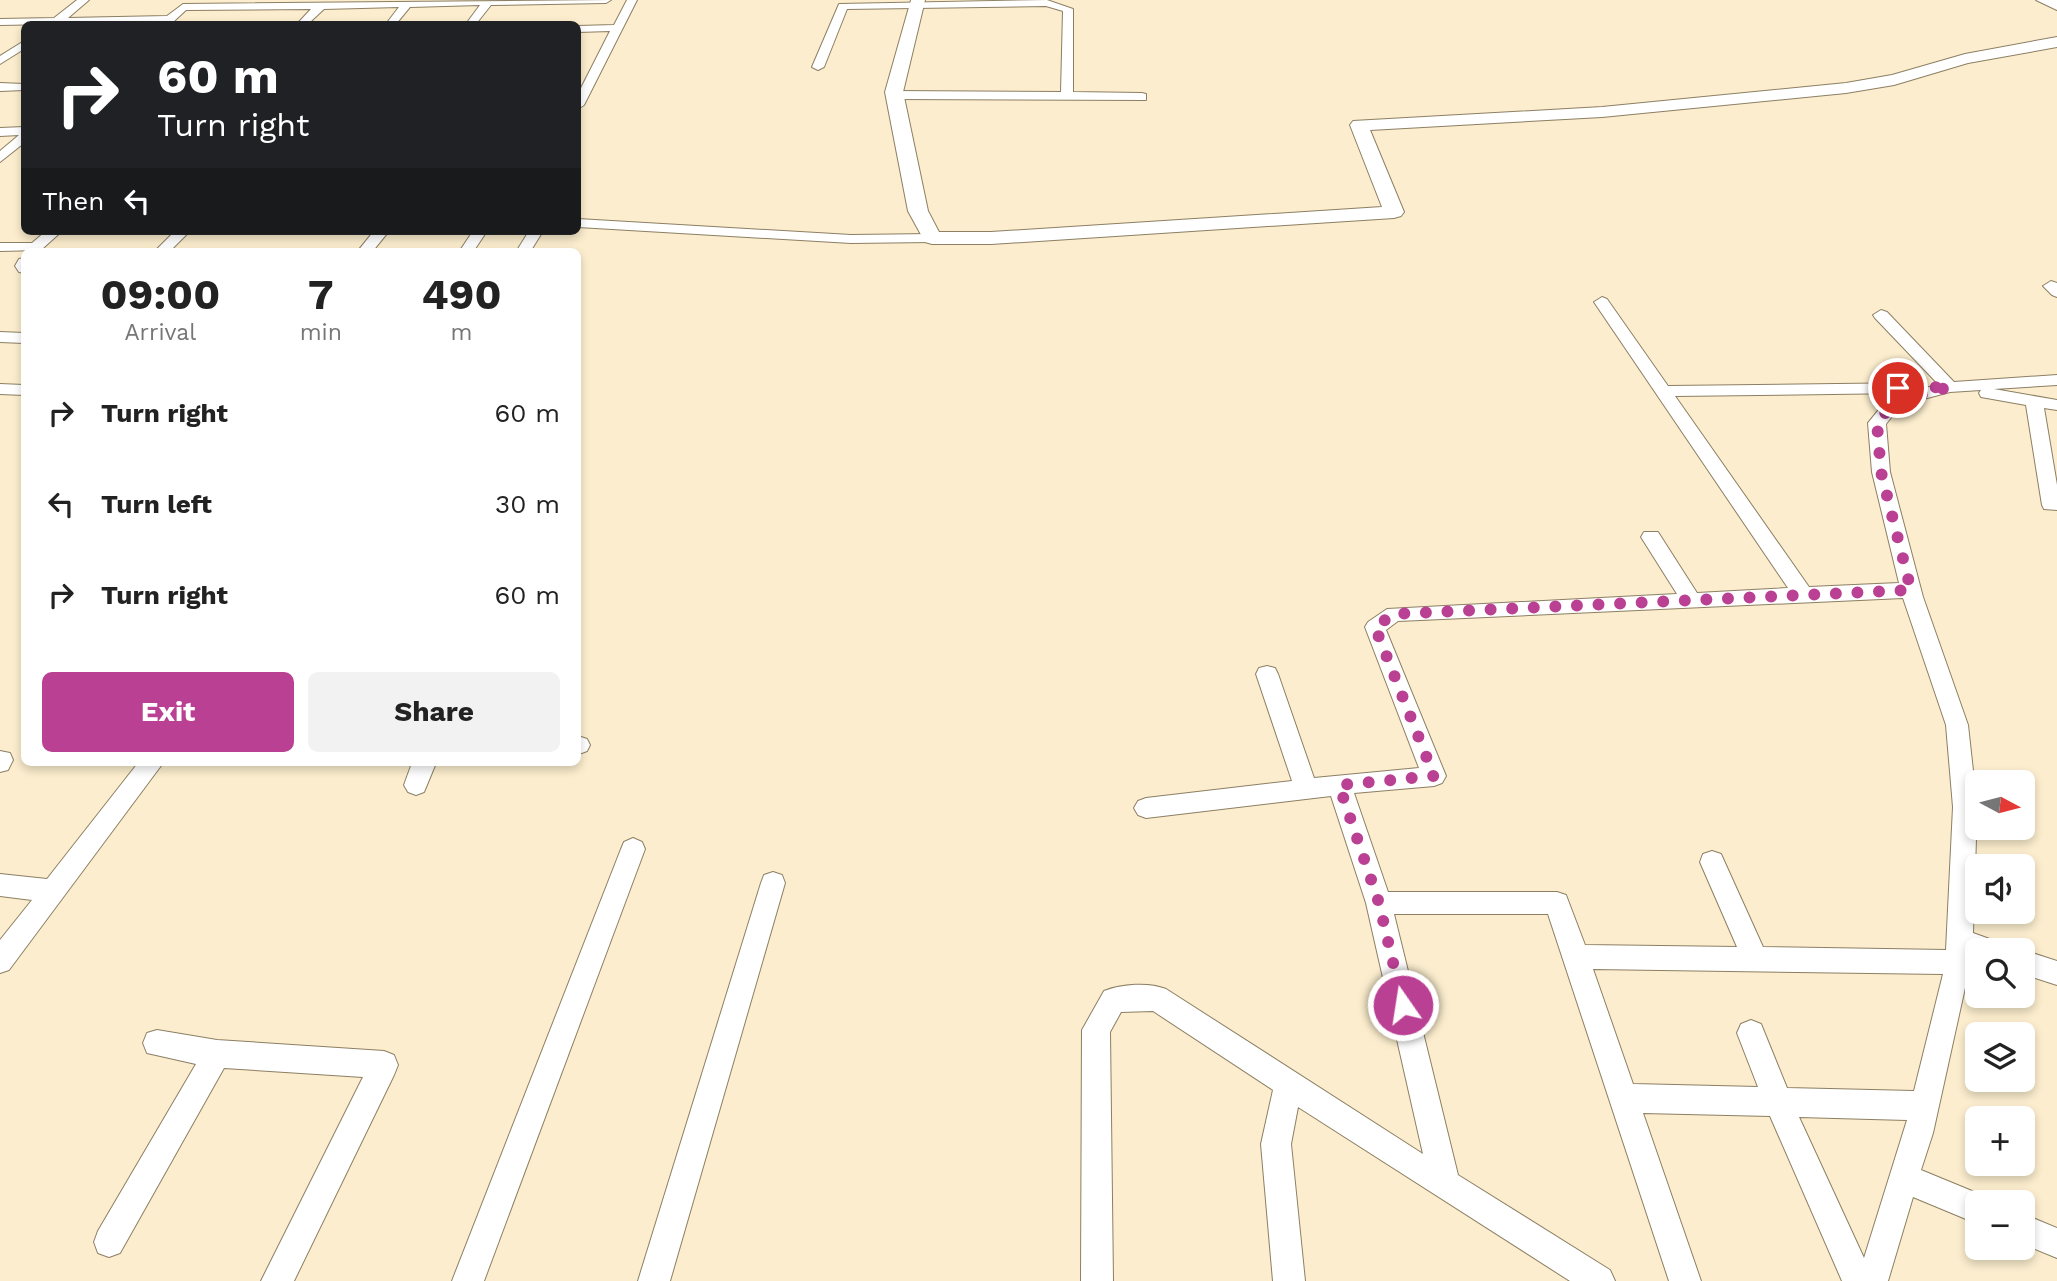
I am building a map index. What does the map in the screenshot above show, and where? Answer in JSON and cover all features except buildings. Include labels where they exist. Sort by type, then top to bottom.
[{"type":"street","points":[[57,21],[84,0]]},
{"type":"street","points":[[168,21],[183,7],[320,7],[388,2],[407,4],[606,0]]},
{"type":"street","points":[[581,99],[632,0]]},
{"type":"street","points":[[2043,0],[2057,5]]},
{"type":"street","points":[[818,67],[843,6],[1046,1],[1068,9],[1067,96]]},
{"type":"street","points":[[473,21],[487,3]]},
{"type":"street","points":[[918,3],[894,95],[918,211],[932,238]]},
{"type":"street","points":[[393,21],[407,4]]},
{"type":"street","points":[[235,15],[245,5]]},
{"type":"street","points":[[305,21],[320,7]]},
{"type":"street","points":[[0,22],[21,22]]},
{"type":"street","points":[[581,29],[617,28]]},
{"type":"street","points":[[581,223],[851,239],[991,238],[1394,212],[1359,125],[1602,112],[1846,88],[1894,80],[1965,59],[2057,42]]},
{"type":"street","points":[[5,58],[21,46]]},
{"type":"street","points":[[0,88],[21,87]]},
{"type":"street","points":[[894,95],[1142,97]]},
{"type":"street","points":[[0,132],[21,131]]},
{"type":"street","points":[[0,158],[21,140]]},
{"type":"street","points":[[36,248],[51,235]]},
{"type":"street","points":[[165,248],[179,235]]},
{"type":"street","points":[[0,247],[21,249]]},
{"type":"street","points":[[1602,302],[1803,595]]},
{"type":"street","points":[[1881,315],[1950,387]]},
{"type":"street","points":[[0,337],[21,338]]},
{"type":"street","points":[[1664,391],[1950,387],[2057,380]]},
{"type":"street","points":[[1872,1281],[1924,1106],[1959,951],[1965,807],[1957,725],[1911,590],[1881,472],[1877,423],[1895,401],[1950,387],[2057,405]]},
{"type":"street","points":[[0,389],[21,390]]},
{"type":"street","points":[[2034,401],[2051,505]]},
{"type":"street","points":[[1651,537],[1691,600]]},
{"type":"street","points":[[1146,808],[1434,776],[1375,627],[1394,614],[1911,590]]},
{"type":"street","points":[[1267,674],[1306,789]]},
{"type":"street","points":[[0,961],[149,766]]},
{"type":"street","points":[[1339,785],[1379,903],[1445,1184]]},
{"type":"street","points":[[468,1281],[633,849]]},
{"type":"street","points":[[1712,862],[1755,959]]},
{"type":"street","points":[[654,1281],[773,883]]},
{"type":"street","points":[[0,885],[53,891]]},
{"type":"street","points":[[1379,903],[1557,903],[1685,1281]]},
{"type":"street","points":[[1576,957],[1755,959],[1965,951]]},
{"type":"street","points":[[2035,966],[2057,973]]},
{"type":"street","points":[[1097,1281],[1096,1030],[1112,1000],[1157,998],[1599,1281]]},
{"type":"street","points":[[1751,1033],[1778,1102],[1858,1281]]},
{"type":"street","points":[[157,1043],[217,1054],[384,1065],[277,1281]]},
{"type":"street","points":[[109,1242],[217,1054]]},
{"type":"street","points":[[1289,1084],[1276,1144],[1289,1281]]},
{"type":"street","points":[[1624,1098],[1924,1106]]},
{"type":"street","points":[[1904,1178],[1965,1204]]},
{"type":"street","points":[[2035,1234],[2057,1243]]},
{"type":"route","points":[[1403,1005],[1379,903],[1339,785],[1434,776],[1375,627],[1394,614],[1911,590],[1881,472],[1877,423],[1895,401],[1950,387],[1898,388]]}]
